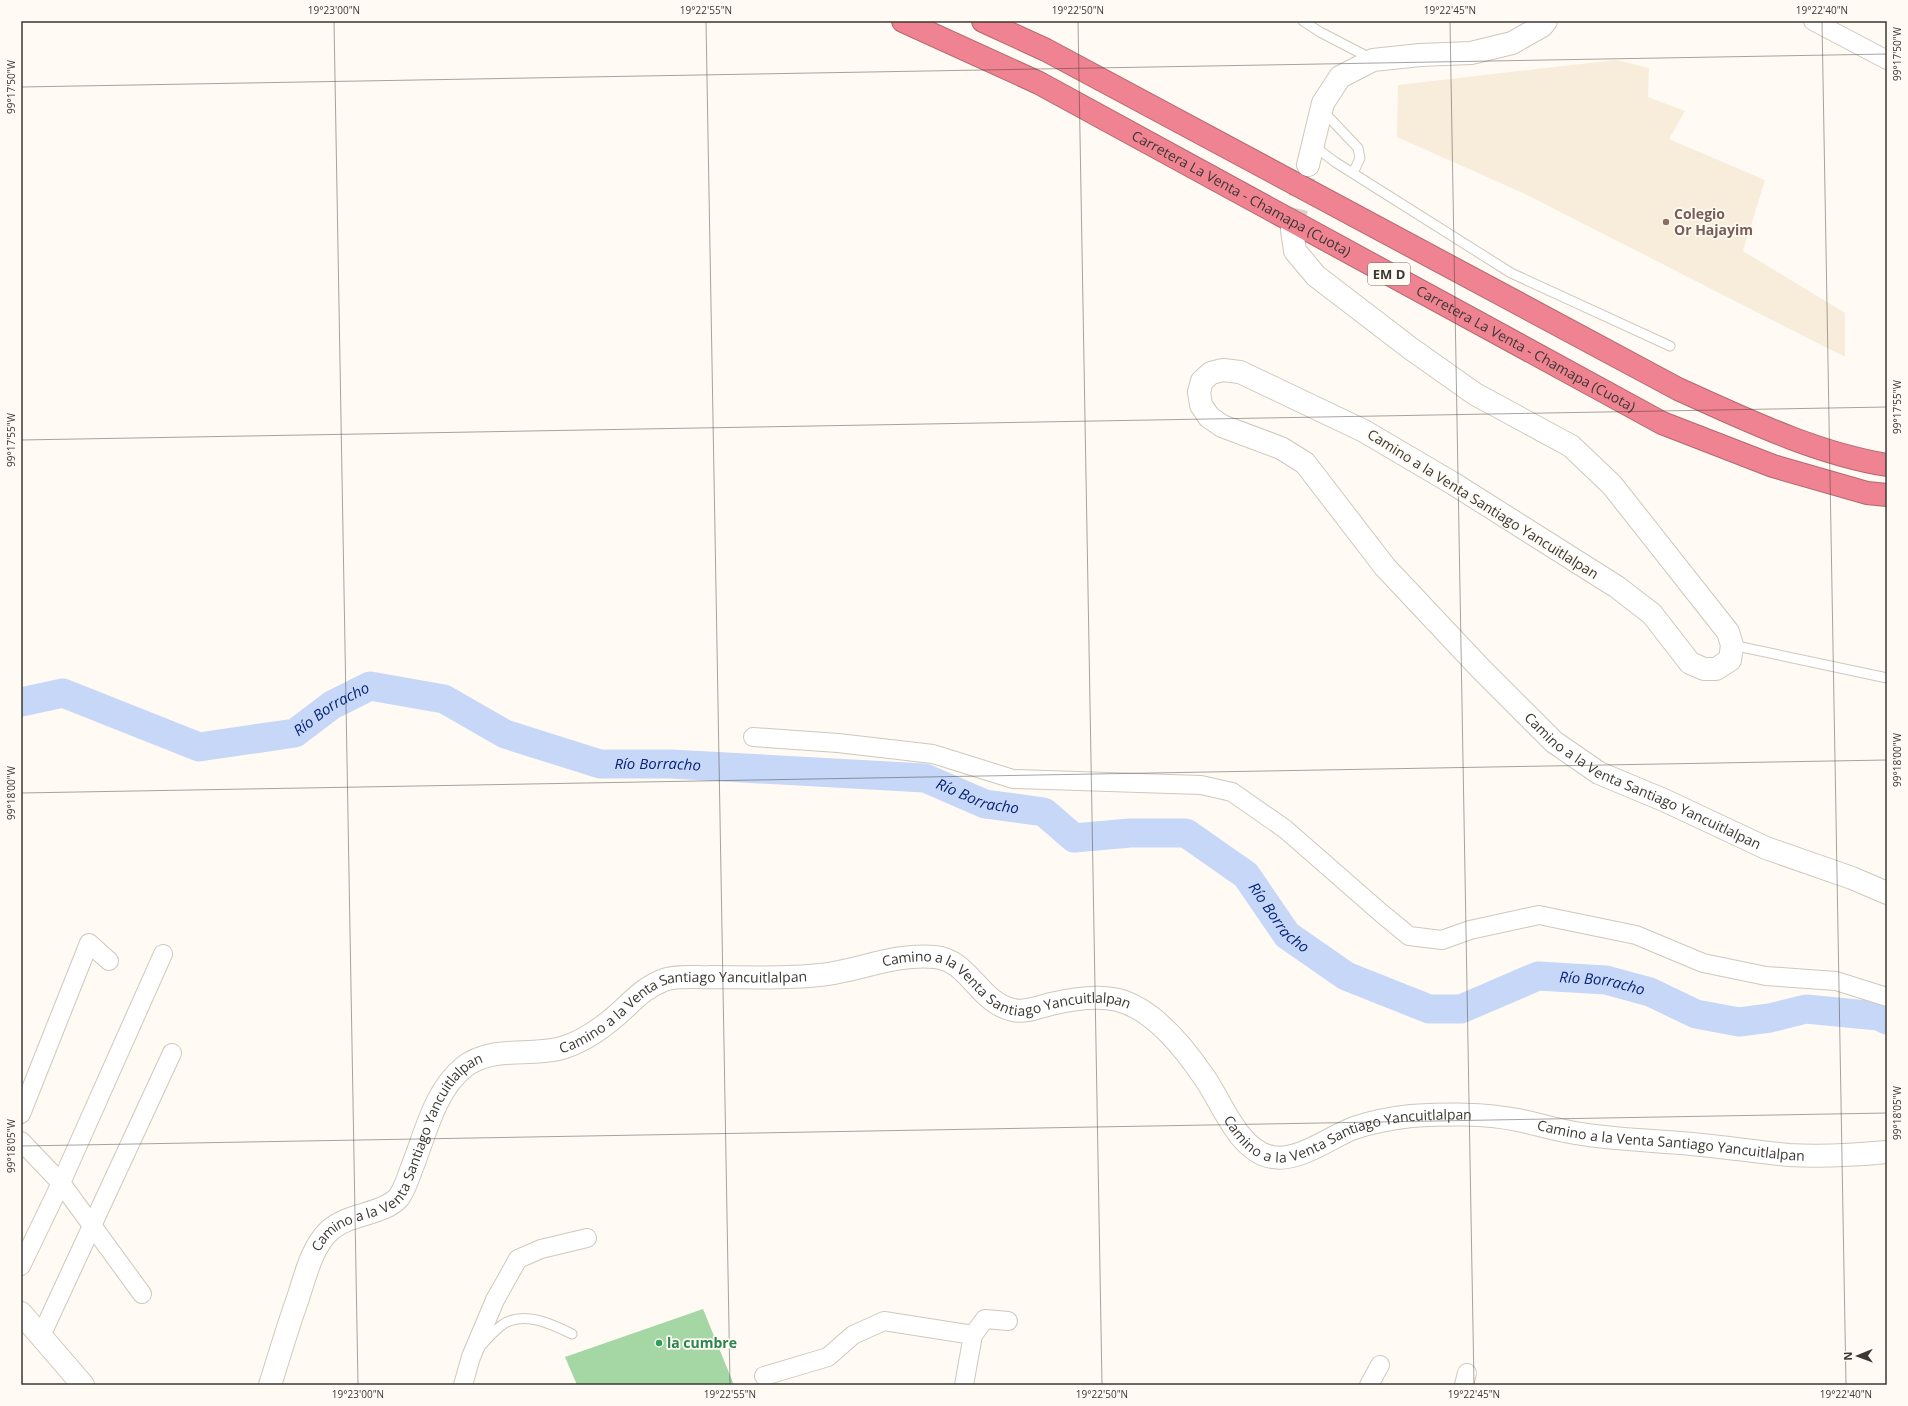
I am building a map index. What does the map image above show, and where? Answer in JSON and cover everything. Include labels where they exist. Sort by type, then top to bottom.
[{"type":"highway","name":"Carretera La Venta - Chamapa (Cuota)","points":[[903,21],[1039,83],[1662,423],[1773,466],[1867,493],[1887,496]]},
{"type":"highway","name":"EM D","points":[[983,21],[1053,54],[1678,389],[1780,434],[1864,461],[1887,465]]},
{"type":"main road","points":[[1310,155],[1323,103],[1340,77],[1374,60],[1420,55],[1471,53],[1512,43],[1542,26],[1546,21]]},
{"type":"main road","points":[[1292,230],[1295,251],[1316,276],[1410,348],[1475,394],[1571,446],[1612,485],[1659,543],[1728,632],[1732,645]]},
{"type":"main road","name":"Camino a la Venta Santiago Yancuitlalpan","points":[[1732,645],[1730,660],[1716,669],[1704,669],[1690,663],[1652,614],[1617,587],[1409,456],[1364,431],[1240,372],[1223,370],[1211,373],[1202,381],[1199,392],[1201,405],[1209,417],[1222,426],[1282,448],[1305,463],[1385,566],[1480,668],[1554,742],[1599,773],[1666,801],[1766,848],[1852,878],[1887,893]]},
{"type":"main road","name":"Camino a la Venta Santiago Yancuitlalpan","points":[[270,1385],[306,1273],[317,1248],[330,1231],[348,1219],[378,1209],[396,1200],[406,1183],[440,1098],[452,1079],[468,1064],[486,1055],[559,1049],[585,1038],[616,1016],[641,991],[668,978],[765,978],[824,975],[902,956],[932,956],[950,959],[976,983],[992,1003],[1008,1010],[1023,1011],[1057,1003],[1089,998],[1119,1000],[1148,1014],[1174,1040],[1205,1078],[1231,1124],[1253,1149],[1272,1158],[1293,1155],[1318,1146],[1358,1127],[1391,1118],[1431,1115],[1480,1114],[1514,1119],[1575,1133],[1612,1138],[1689,1143],[1793,1155],[1847,1155],[1887,1152]]},
{"type":"main road","points":[[21,1313],[83,1385]]},
{"type":"street","points":[[1814,21],[1887,60]]},
{"type":"street","points":[[753,737],[838,743],[933,754],[1013,779],[1201,785],[1224,790],[1232,792],[1285,829],[1409,936],[1442,940],[1470,930],[1539,915],[1636,935],[1702,963],[1766,976],[1836,982],[1887,996]]},
{"type":"street","points":[[21,1114],[89,943],[109,961]]},
{"type":"street","points":[[21,1266],[61,1184],[162,954]]},
{"type":"street","points":[[41,1336],[172,1054]]},
{"type":"street","points":[[21,1141],[61,1184],[91,1227],[142,1294]]},
{"type":"street","points":[[463,1385],[471,1358],[496,1300],[518,1259],[541,1249],[586,1238]]},
{"type":"street","points":[[964,1385],[973,1335],[985,1319],[1008,1321]]},
{"type":"street","points":[[764,1376],[828,1357],[853,1335],[884,1321],[973,1335]]},
{"type":"street","points":[[1369,1385],[1380,1365]]},
{"type":"lane","points":[[1303,21],[1320,32],[1374,60]]},
{"type":"lane","points":[[1321,109],[1358,148],[1360,158],[1353,173]]},
{"type":"lane","points":[[1310,155],[1353,173],[1511,273],[1670,346]]},
{"type":"lane","points":[[1732,645],[1887,678]]},
{"type":"lane","points":[[471,1358],[502,1324],[519,1318],[535,1319],[557,1326],[572,1334]]},
{"type":"shaded area","name":"Colegio Or Hajayim","points":[[1616,60],[1649,68],[1648,97],[1685,111],[1669,139],[1765,180],[1743,251],[1845,313],[1845,357],[1523,193],[1397,137],[1398,85]]},
{"type":"green space","name":"la cumbre","points":[[703,1309],[734,1385],[577,1385],[565,1357]]},
{"type":"waterway","name":"Río Borracho","points":[[21,702],[63,693],[199,747],[295,733],[332,705],[370,686],[444,699],[505,734],[600,764],[671,764],[925,778],[985,804],[1044,812],[1074,838],[1130,833],[1186,833],[1246,875],[1287,935],[1346,976],[1429,1009],[1461,1009],[1538,976],[1606,980],[1650,992],[1696,1014],[1739,1022],[1770,1018],[1806,1009],[1878,1016],[1887,1020]]},
{"type":"tunnel","points":[[1292,230],[1306,170]]},
{"type":"place","name":"Colegio Or Hajayim","points":[[1666,222]]},
{"type":"place","name":"la cumbre","points":[[659,1343]]}]
